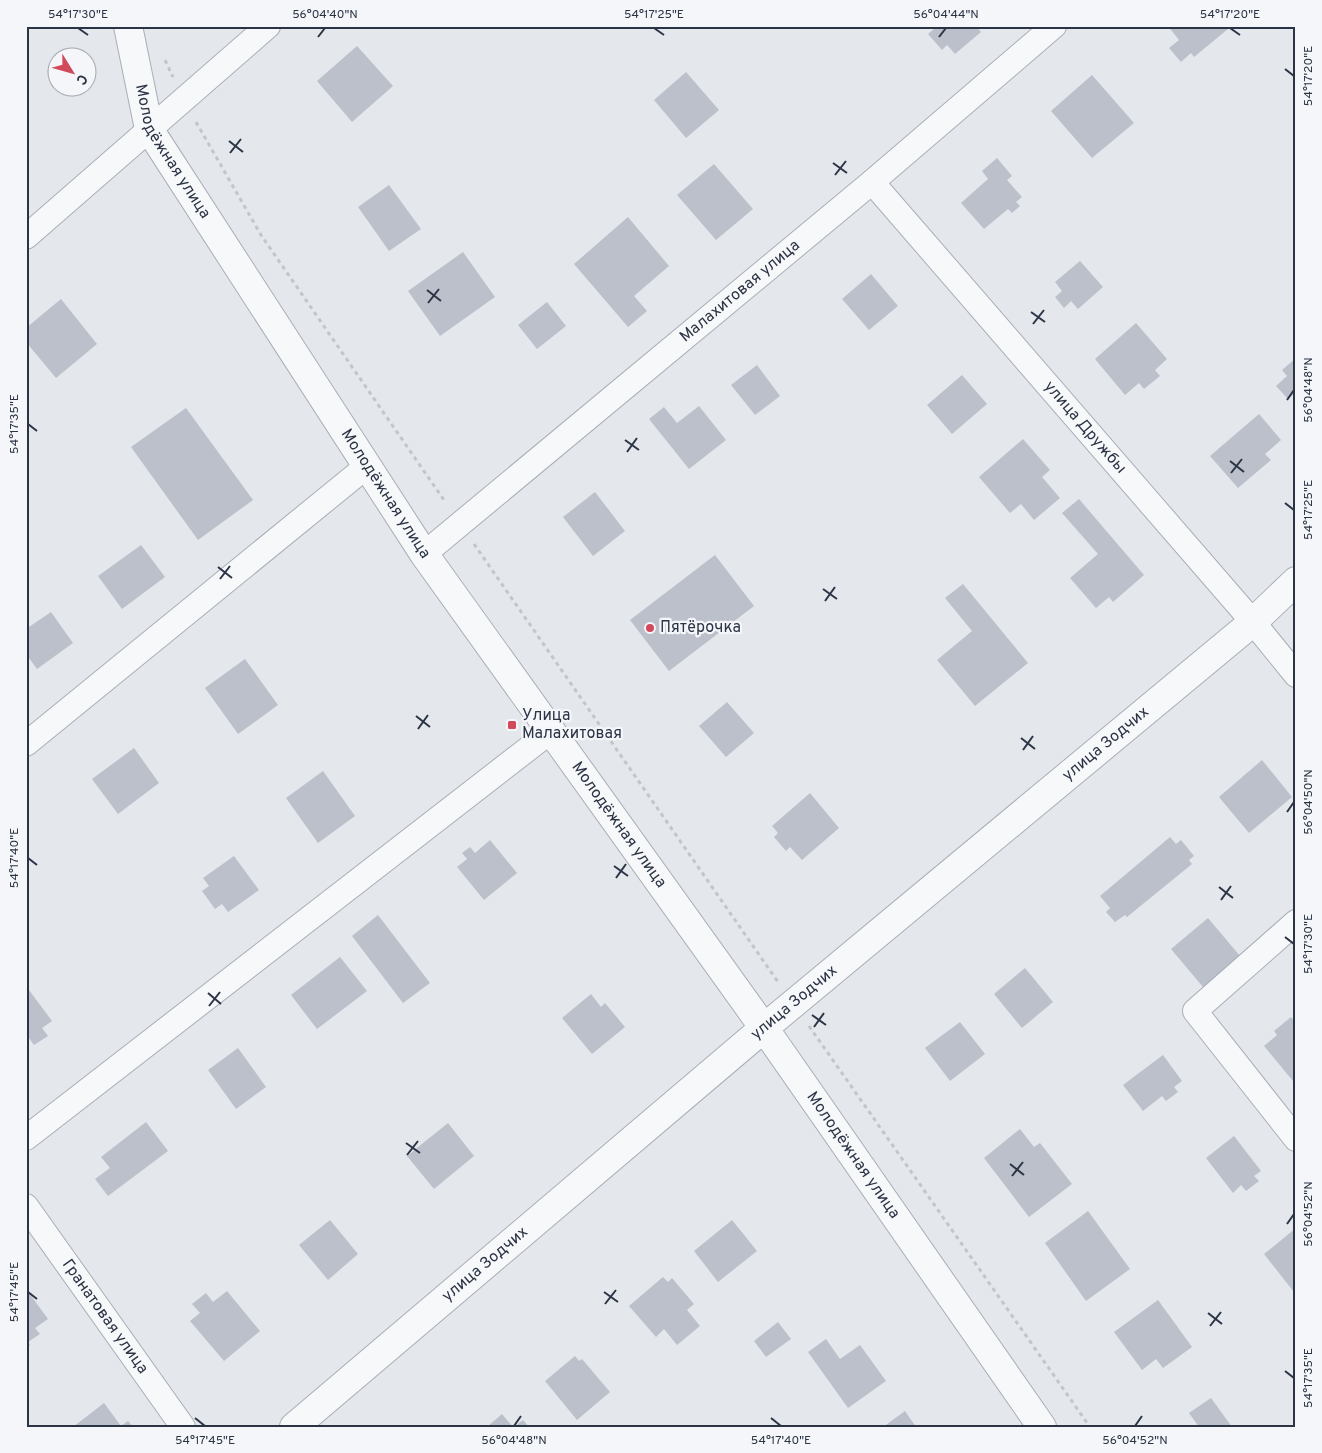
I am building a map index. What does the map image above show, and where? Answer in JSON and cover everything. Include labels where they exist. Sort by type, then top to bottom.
[{"type":"street","name":"Молодёжная улица","points":[[128,26],[149,129],[424,554],[764,1028],[1042,1427]]},
{"type":"street","points":[[26,237],[268,26]]},
{"type":"street","name":"Малахитовая улица","points":[[424,554],[872,182],[1054,26]]},
{"type":"street","name":"улица Дружбы","points":[[872,182],[1296,675]]},
{"type":"street","points":[[26,744],[367,466]]},
{"type":"street","name":"улица Зодчих","points":[[294,1427],[764,1028],[1252,622],[1296,581]]},
{"type":"street","points":[[26,1138],[551,730]]},
{"type":"street","points":[[1296,922],[1195,1011],[1296,1139]]},
{"type":"street","name":"Гранатовая улица","points":[[26,1206],[183,1427]]},
{"type":"path","points":[[163,57],[184,99],[260,235],[793,1004],[1090,1427]]},
{"type":"building","points":[[931,26],[976,26],[981,32],[955,54],[947,45],[942,50],[928,34],[934,29]]},
{"type":"building","points":[[1168,26],[1226,26],[1228,29],[1194,57],[1191,53],[1181,62],[1169,48],[1179,40]]},
{"type":"building","points":[[357,46],[393,86],[352,122],[317,81]]},
{"type":"building","points":[[686,72],[719,110],[686,138],[654,100]]},
{"type":"building","points":[[1092,75],[1134,123],[1092,158],[1051,111]]},
{"type":"building","points":[[997,158],[1012,176],[1007,180],[1022,197],[1016,202],[1020,206],[1012,213],[1008,209],[984,229],[961,203],[988,179],[982,171]]},
{"type":"building","points":[[714,164],[753,209],[716,240],[677,195]]},
{"type":"building","points":[[389,185],[421,229],[389,251],[358,207]]},
{"type":"building","points":[[628,217],[669,266],[634,296],[647,311],[628,327],[574,264]]},
{"type":"building","points":[[463,252],[495,297],[440,336],[408,291]]},
{"type":"building","points":[[1080,261],[1103,287],[1078,309],[1071,301],[1064,308],[1055,297],[1062,291],[1055,282]]},
{"type":"building","points":[[871,274],[898,306],[869,330],[842,299]]},
{"type":"building","points":[[61,299],[97,344],[56,378],[26,342],[26,328]]},
{"type":"building","points":[[547,302],[566,326],[537,349],[518,325]]},
{"type":"building","points":[[1136,323],[1167,359],[1155,370],[1160,376],[1144,389],[1139,383],[1125,395],[1095,359]]},
{"type":"building","points":[[1296,358],[1296,392],[1288,399],[1276,386],[1287,376],[1282,370]]},
{"type":"building","points":[[757,365],[780,396],[755,415],[731,385]]},
{"type":"building","points":[[962,375],[987,404],[952,434],[927,405]]},
{"type":"building","points":[[699,406],[726,440],[689,469],[649,419],[664,407],[677,423]]},
{"type":"building","points":[[186,408],[253,500],[198,540],[131,447]]},
{"type":"building","points":[[1259,414],[1281,440],[1265,454],[1271,460],[1238,488],[1210,456]]},
{"type":"building","points":[[1023,439],[1050,470],[1042,477],[1060,498],[1034,520],[1021,504],[1010,513],[979,477]]},
{"type":"building","points":[[595,492],[625,531],[593,556],[563,517]]},
{"type":"building","points":[[1079,499],[1144,575],[1113,602],[1109,597],[1096,608],[1070,578],[1098,554],[1062,513]]},
{"type":"building","points":[[141,545],[165,577],[122,609],[98,576]]},
{"type":"building","points":[[715,555],[754,606],[669,671],[630,620]]},
{"type":"building","points":[[963,584],[1028,663],[975,706],[937,660],[972,631],[945,598]]},
{"type":"building","points":[[51,612],[73,643],[37,669],[26,654],[26,629]]},
{"type":"building","points":[[245,659],[278,705],[238,734],[205,688]]},
{"type":"building","points":[[727,702],[754,733],[726,757],[699,726]]},
{"type":"building","points":[[134,748],[159,783],[118,814],[92,779]]},
{"type":"building","points":[[1262,760],[1292,797],[1249,833],[1219,797]]},
{"type":"building","points":[[323,771],[355,816],[318,843],[286,798]]},
{"type":"building","points":[[810,793],[839,828],[802,860],[790,847],[786,851],[774,837],[778,833],[772,826]]},
{"type":"building","points":[[1170,837],[1176,844],[1181,840],[1194,856],[1189,860],[1192,864],[1127,917],[1125,915],[1115,922],[1106,912],[1110,908],[1100,896]]},
{"type":"building","points":[[490,840],[517,873],[484,900],[457,867],[467,859],[462,853],[470,847],[475,853]]},
{"type":"building","points":[[234,856],[259,890],[228,912],[222,904],[215,909],[202,891],[209,886],[203,878]]},
{"type":"building","points":[[378,915],[430,983],[403,1003],[352,936]]},
{"type":"building","points":[[1208,918],[1240,956],[1203,987],[1171,949]]},
{"type":"building","points":[[340,957],[367,991],[317,1029],[291,995]]},
{"type":"building","points":[[1025,968],[1053,1002],[1022,1028],[994,994]]},
{"type":"building","points":[[26,986],[52,1021],[42,1028],[48,1036],[34,1045],[29,1038],[26,1040]]},
{"type":"building","points":[[591,994],[601,1007],[605,1003],[625,1027],[592,1054],[562,1018]]},
{"type":"building","points":[[1291,1017],[1296,1023],[1296,1079],[1293,1081],[1264,1046],[1277,1035],[1274,1031]]},
{"type":"building","points":[[960,1022],[985,1054],[950,1081],[925,1048]]},
{"type":"building","points":[[238,1048],[266,1087],[236,1109],[208,1070]]},
{"type":"building","points":[[1163,1055],[1182,1081],[1174,1087],[1178,1092],[1166,1101],[1162,1096],[1143,1111],[1123,1085]]},
{"type":"building","points":[[146,1122],[168,1151],[108,1196],[95,1179],[110,1168],[101,1157]]},
{"type":"building","points":[[448,1123],[474,1156],[434,1189],[407,1156]]},
{"type":"building","points":[[1020,1129],[1034,1147],[1040,1143],[1072,1184],[1029,1217],[984,1158]]},
{"type":"building","points":[[1234,1136],[1261,1171],[1254,1176],[1259,1181],[1246,1191],[1241,1185],[1233,1193],[1206,1158]]},
{"type":"building","points":[[1088,1211],[1130,1269],[1086,1301],[1045,1243]]},
{"type":"building","points":[[330,1220],[358,1254],[328,1280],[299,1245]]},
{"type":"building","points":[[732,1220],[757,1251],[718,1282],[694,1251]]},
{"type":"building","points":[[1296,1228],[1296,1290],[1294,1292],[1264,1254]]},
{"type":"building","points":[[663,1277],[668,1282],[672,1278],[694,1304],[687,1310],[700,1326],[677,1345],[664,1329],[656,1337],[629,1306]]},
{"type":"building","points":[[26,1289],[48,1319],[35,1328],[40,1334],[28,1342],[30,1345],[26,1348]]},
{"type":"building","points":[[227,1291],[260,1331],[224,1361],[190,1321],[200,1313],[192,1304],[206,1293],[213,1302]]},
{"type":"building","points":[[1158,1300],[1192,1347],[1163,1368],[1156,1359],[1142,1370],[1114,1332]]},
{"type":"building","points":[[778,1322],[791,1339],[766,1357],[754,1341]]},
{"type":"building","points":[[826,1339],[840,1359],[860,1345],[886,1381],[848,1408],[808,1352]]},
{"type":"building","points":[[575,1356],[579,1361],[582,1359],[610,1392],[577,1420],[545,1381]]},
{"type":"building","points":[[1211,1398],[1232,1427],[1199,1427],[1189,1413]]},
{"type":"building","points":[[104,1403],[121,1426],[128,1421],[133,1427],[73,1427]]},
{"type":"building","points":[[905,1411],[916,1427],[883,1427]]},
{"type":"building","points":[[502,1414],[513,1427],[487,1427]]},
{"type":"building","points":[[523,1420],[529,1427],[514,1427]]},
{"type":"place","name":"Пятёрочка","points":[[650,628]]},
{"type":"place","name":"Улица Малахитовая","points":[[512,725]]}]
